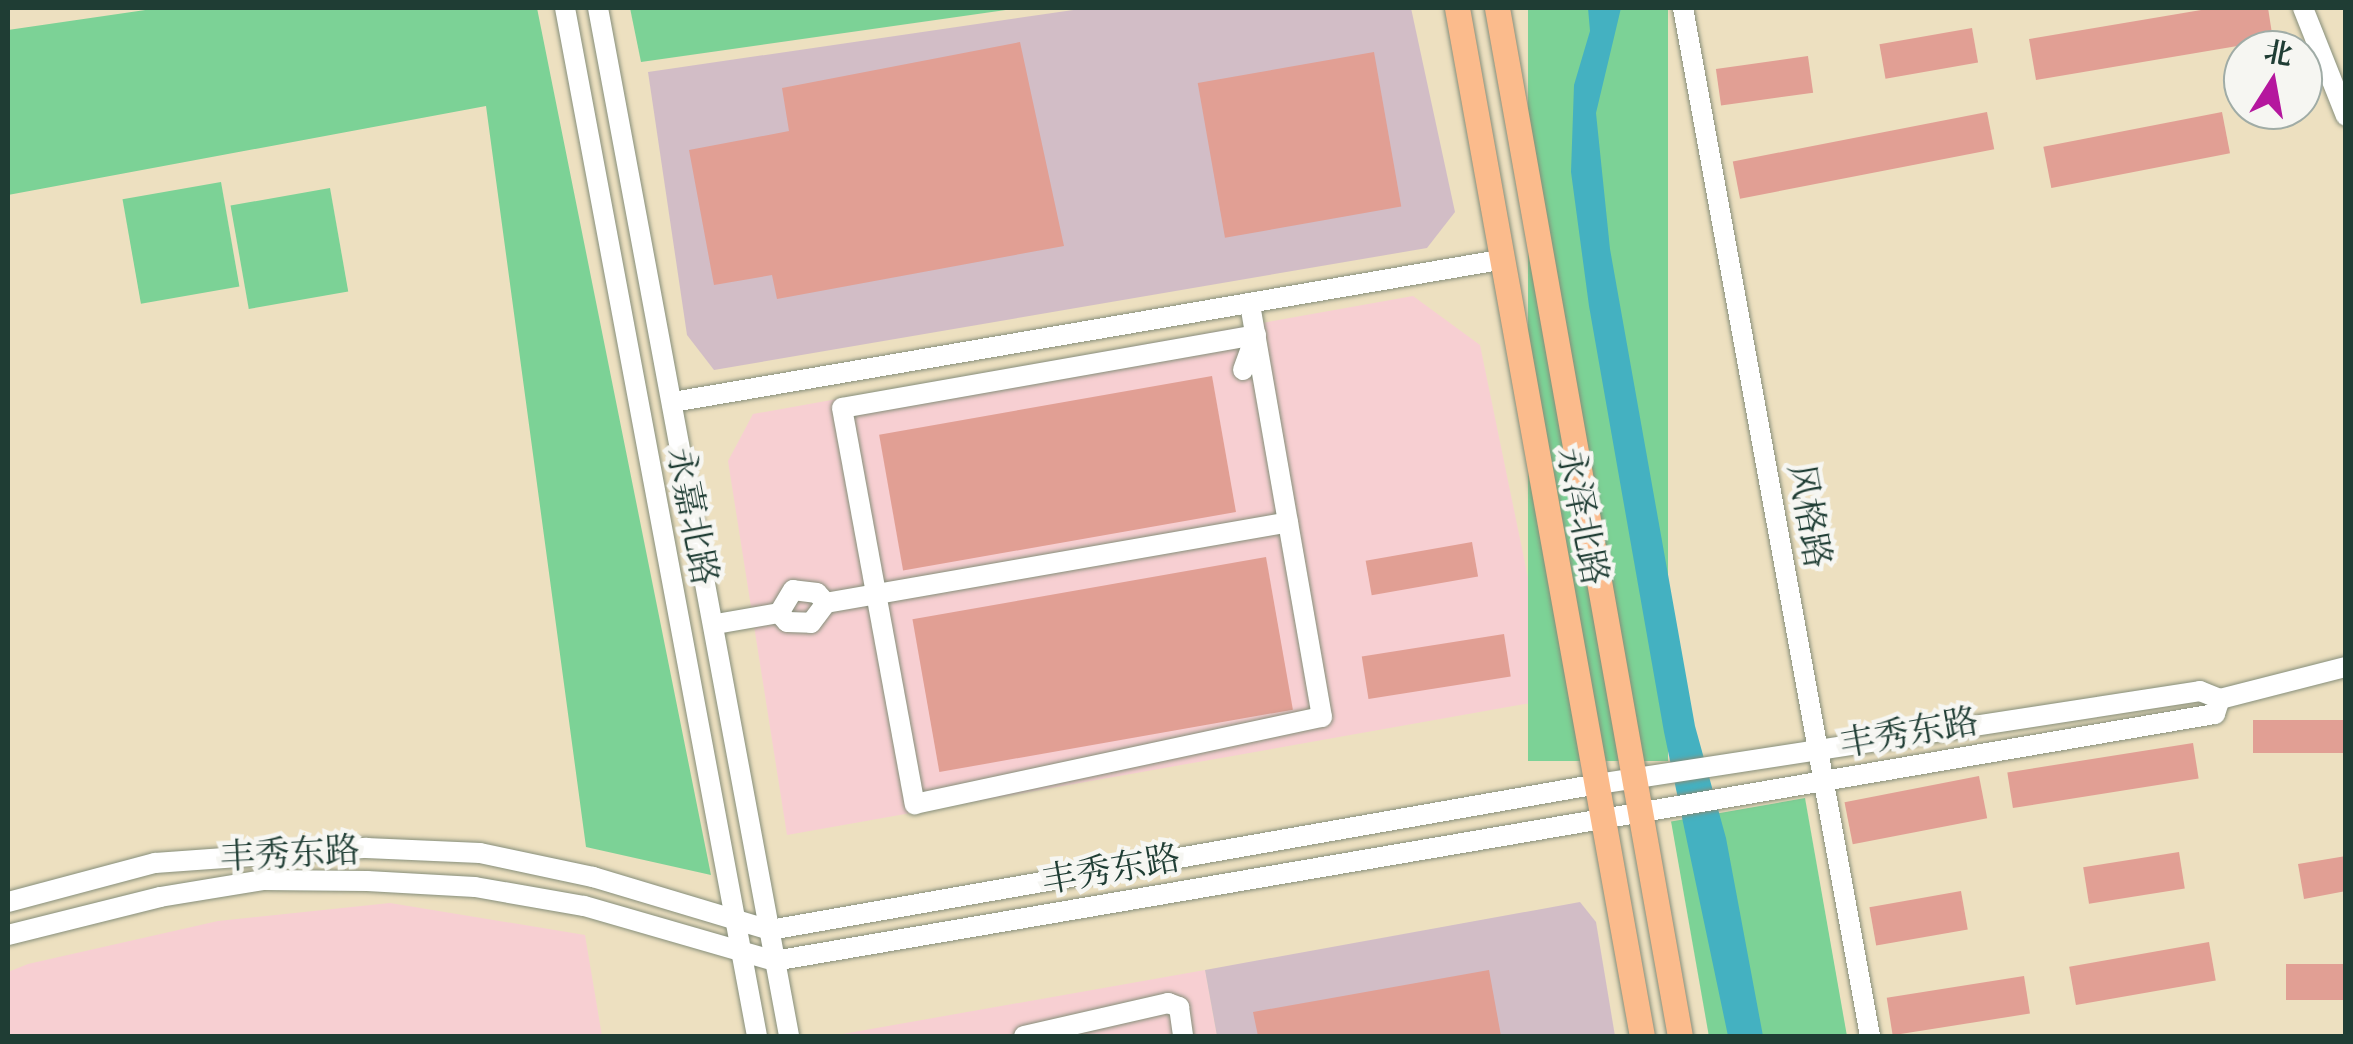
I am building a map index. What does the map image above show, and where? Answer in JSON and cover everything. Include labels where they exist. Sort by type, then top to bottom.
[{"type":"main road","name":"永泽北路","points":[[1457,8],[1499,260],[1642,1036]]},
{"type":"main road","name":"永泽北路","points":[[1496,8],[1680,1036]]},
{"type":"street","name":"永嘉北路","points":[[565,8],[757,1036]]},
{"type":"street","name":"永嘉北路","points":[[598,8],[716,624],[789,1036]]},
{"type":"street","name":"风格路","points":[[1683,8],[1870,1036]]},
{"type":"street","points":[[2303,8],[2346,116]]},
{"type":"street","points":[[674,402],[1499,260]]},
{"type":"street","points":[[1250,303],[1256,335],[1322,717],[916,804],[842,408],[1256,335]]},
{"type":"street","points":[[1244,370],[1256,335]]},
{"type":"street","points":[[716,624],[779,614],[787,622],[811,623],[826,603],[876,592],[1288,522]]},
{"type":"street","name":"丰秀东路","points":[[8,902],[155,863],[366,848],[480,853],[593,878],[770,930],[1598,784],[2200,692],[2220,699],[2346,666]]},
{"type":"street","name":"丰秀东路","points":[[8,935],[47,921],[262,880],[367,881],[474,888],[584,906],[774,961],[2215,714],[2220,699]]},
{"type":"street","points":[[1024,1036],[1168,1003],[1178,1007],[1184,1036]]},
{"type":"shaded area","points":[[1087,8],[1411,8],[1455,212],[1427,248],[714,370],[687,335],[648,72]]},
{"type":"shaded area","points":[[1413,296],[1480,345],[1553,699],[787,835],[728,461],[753,414]]},
{"type":"shaded area","points":[[1580,902],[1596,922],[1615,1036],[1217,1036],[1205,970]]},
{"type":"shaded area","points":[[390,903],[585,935],[602,1036],[8,1036],[8,972],[28,964],[218,921]]},
{"type":"shaded area","points":[[1205,970],[1217,1036],[836,1036],[837,1035]]},
{"type":"green space","points":[[159,8],[537,8],[711,875],[586,847],[486,106],[8,195],[8,30]]},
{"type":"green space","points":[[630,8],[1020,8],[641,62]]},
{"type":"green space","points":[[1528,8],[1668,8],[1668,761],[1528,761]]},
{"type":"green space","points":[[221,182],[239,286],[141,304],[123,199]]},
{"type":"green space","points":[[330,188],[348,291],[249,309],[231,206]]},
{"type":"green space","points":[[1805,798],[1847,1036],[1709,1036],[1671,822]]},
{"type":"water","points":[[1588,8],[1621,8],[1596,113],[1610,249],[1695,726],[1726,838],[1763,1036],[1728,1036],[1664,732],[1589,306],[1571,172],[1574,85],[1590,31]]},
{"type":"building","points":[[2213,8],[2268,8],[2271,30],[2223,30],[2223,48],[2036,80],[2029,39]]},
{"type":"building","points":[[1972,28],[1978,62],[1886,79],[1879,44]]},
{"type":"building","points":[[1020,42],[1064,246],[777,299],[772,275],[714,285],[689,150],[789,131],[782,88]]},
{"type":"building","points":[[1374,52],[1401,207],[1225,238],[1198,83]]},
{"type":"building","points":[[1808,56],[1813,93],[1721,106],[1716,69]]},
{"type":"building","points":[[1987,112],[1994,149],[1740,199],[1733,161]]},
{"type":"building","points":[[2222,112],[2230,153],[2051,188],[2043,147]]},
{"type":"building","points":[[1212,376],[1236,512],[903,571],[879,435]]},
{"type":"building","points":[[1472,542],[1478,576],[1372,595],[1366,561]]},
{"type":"building","points":[[1266,557],[1293,710],[939,772],[912,619]]},
{"type":"building","points":[[1504,634],[1511,676],[1368,699],[1362,657]]},
{"type":"building","points":[[2253,720],[2346,720],[2346,753],[2253,753]]},
{"type":"building","points":[[2193,743],[2199,779],[2013,808],[2007,772]]},
{"type":"building","points":[[1979,776],[1987,818],[1853,844],[1845,802]]},
{"type":"building","points":[[2179,852],[2185,889],[2089,904],[2083,867]]},
{"type":"building","points":[[2346,856],[2346,891],[2304,899],[2298,864]]},
{"type":"building","points":[[1961,891],[1968,929],[1876,946],[1869,907]]},
{"type":"building","points":[[2209,942],[2216,980],[2076,1005],[2069,967]]},
{"type":"building","points":[[2286,964],[2346,964],[2346,1000],[2286,1000]]},
{"type":"building","points":[[1489,970],[1501,1036],[1258,1036],[1253,1012]]},
{"type":"building","points":[[2024,976],[2030,1014],[1893,1035],[1887,998]]}]
